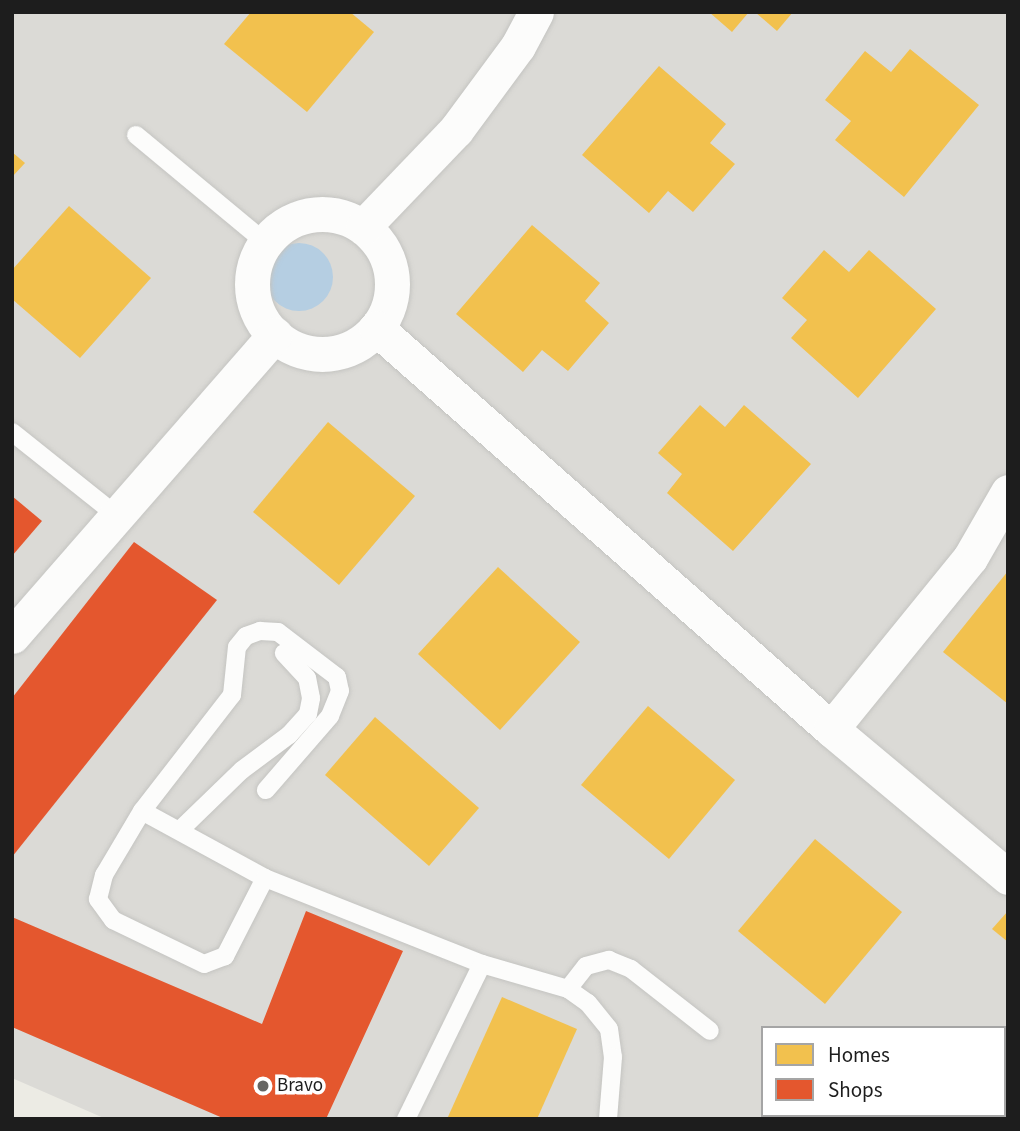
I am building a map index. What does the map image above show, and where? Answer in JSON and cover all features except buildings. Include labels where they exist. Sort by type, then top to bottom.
[{"type":"street","points":[[363,227],[456,130],[518,46],[536,12]]},
{"type":"street","points":[[326,214],[349,219],[363,227],[383,249],[391,270],[392,293],[385,316],[376,328],[352,347],[330,354],[307,353],[286,344],[275,335],[257,310],[252,286],[255,264],[265,243],[282,226],[303,216],[326,214]]},
{"type":"street","points":[[376,328],[831,729],[1008,877]]},
{"type":"street","points":[[12,636],[275,335]]},
{"type":"street","points":[[831,729],[970,558],[1008,492]]},
{"type":"lane","points":[[136,135],[265,243]]},
{"type":"lane","points":[[12,432],[116,515]]},
{"type":"lane","points":[[265,878],[225,956],[204,964],[113,920],[98,899],[104,876],[142,811],[232,695],[237,647],[246,636],[260,631],[278,632],[337,677],[340,691],[330,716],[266,790]]},
{"type":"lane","points":[[180,830],[242,770],[289,735],[308,714],[312,698],[307,678],[284,653]]},
{"type":"lane","points":[[142,811],[265,878],[482,964],[568,989],[588,1003],[609,1030],[613,1057],[608,1119]]},
{"type":"lane","points":[[568,989],[586,966],[609,960],[631,969],[709,1031]]},
{"type":"lane","points":[[405,1119],[482,964]]},
{"type":"shaded area","points":[[12,12],[1008,12],[1008,1119],[106,1119],[12,1078]]},
{"type":"water","points":[[299,243],[312,245],[323,253],[331,264],[331,290],[323,301],[312,309],[299,311],[286,309],[275,301],[267,290],[265,277],[267,264],[275,253],[286,245]]},
{"type":"place","name":"Bravo","points":[[263,1086]]}]
